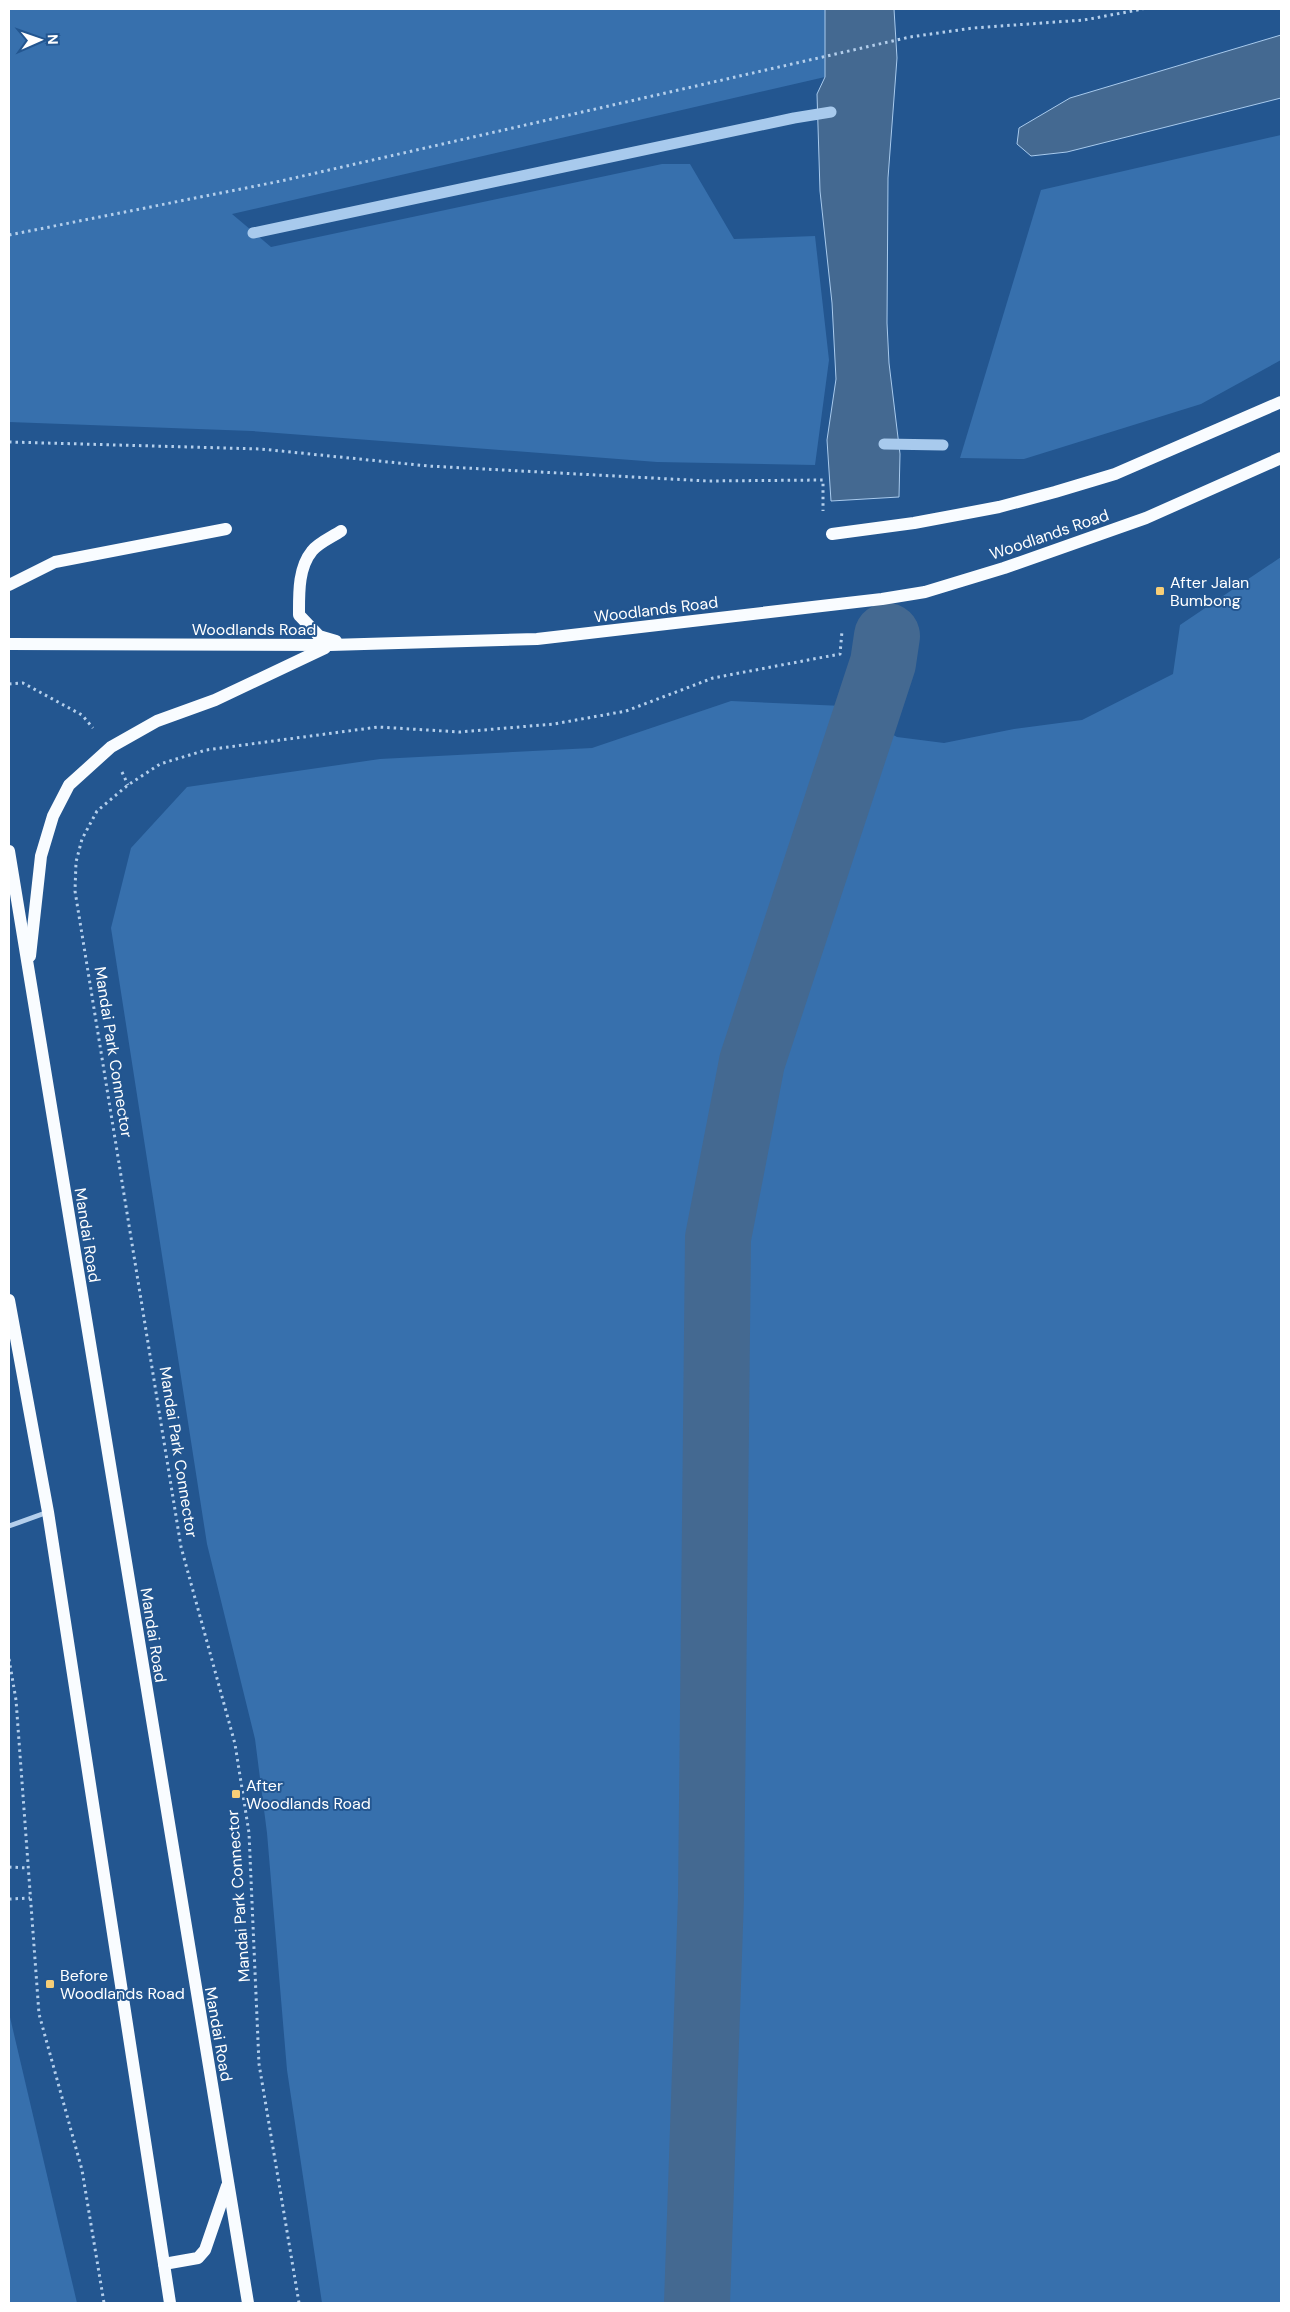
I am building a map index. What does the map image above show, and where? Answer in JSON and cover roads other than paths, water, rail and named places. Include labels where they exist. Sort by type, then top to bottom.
[{"type":"main road","points":[[832,534],[914,523],[999,507],[1115,474],[1281,402]]},
{"type":"main road","name":"Woodlands Road","points":[[9,644],[330,646],[536,640],[882,599],[925,592],[1004,568],[1146,518],[1224,485],[1281,458]]},
{"type":"main road","points":[[9,585],[55,562],[226,529]]},
{"type":"main road","points":[[341,531],[312,550],[302,570],[299,615],[319,636],[350,645]]},
{"type":"main road","points":[[28,972],[41,856],[53,816],[69,785],[111,747],[157,721],[215,700],[330,646]]},
{"type":"main road","name":"Mandai Road","points":[[9,852],[248,2303]]},
{"type":"main road","points":[[9,1300],[48,1512],[170,2303]]},
{"type":"main road","points":[[164,2264],[198,2258],[205,2250],[228,2183]]},
{"type":"street","points":[[9,1526],[48,1512]]},
{"type":"waterway","points":[[253,233],[794,118],[831,112]]},
{"type":"waterway","points":[[884,444],[943,445]]},
{"type":"waterway","points":[[697,2303],[711,1897],[718,1238],[752,1062],[883,663],[887,636]]},
{"type":"place","name":"After Jalan Bumbong","points":[[1160,591]]},
{"type":"place","name":"After Woodlands Road","points":[[236,1794]]},
{"type":"place","name":"Before Woodlands Road","points":[[50,1984]]}]
